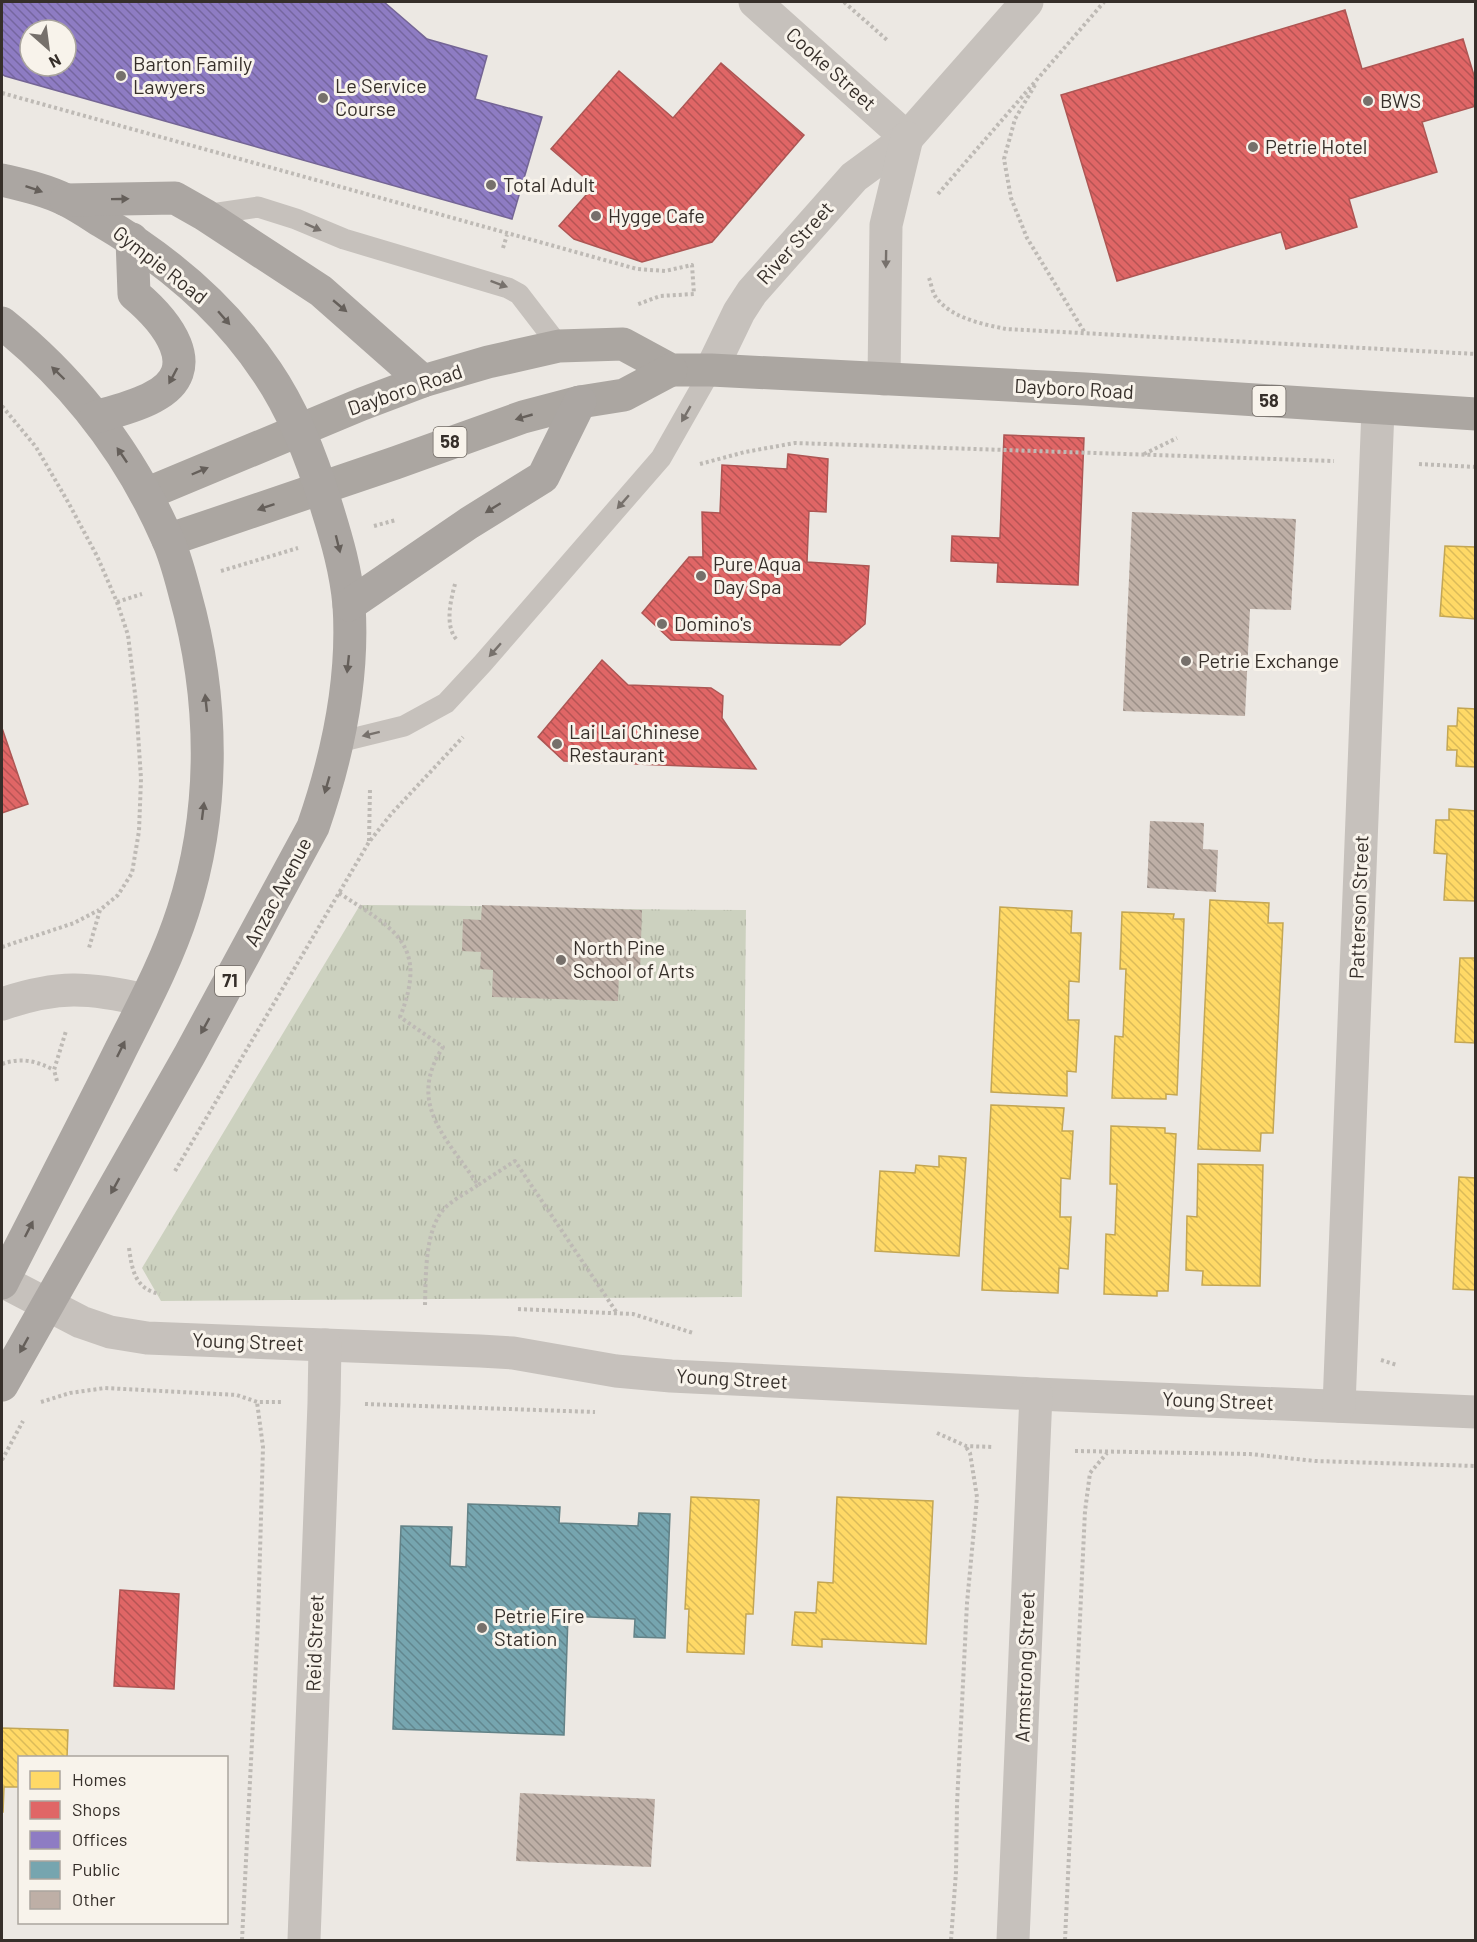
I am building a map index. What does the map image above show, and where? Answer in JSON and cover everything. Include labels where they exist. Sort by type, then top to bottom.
[{"type":"highway","name":"Gympie Road","points":[[2,180],[66,200],[132,239],[206,298],[268,372],[300,430]]},
{"type":"highway","points":[[66,200],[175,198],[321,291],[423,381]]},
{"type":"highway","points":[[96,417],[155,396],[176,376],[180,360],[176,342],[166,326],[151,308],[134,294],[132,239]]},
{"type":"highway","points":[[2,323],[65,380],[96,417],[146,494],[168,540],[182,582],[200,655],[206,704],[208,761],[204,810],[196,861],[183,911],[145,1000],[2,1282]]},
{"type":"highway","points":[[349,605],[441,541],[543,477],[580,402]]},
{"type":"highway","name":"71","points":[[300,430],[322,488]]},
{"type":"highway","name":"Anzac Avenue","points":[[2,1385],[190,1054],[313,826],[326,790],[339,742],[350,653],[349,605],[345,571],[322,488]]},
{"type":"main road","name":"Dayboro Road","points":[[146,494],[423,381],[488,362],[559,346],[623,344],[671,370]]},
{"type":"main road","name":"Dayboro Road","points":[[168,540],[523,417],[580,402],[624,395],[671,370],[711,370],[1085,389],[1476,414]]},
{"type":"street","name":"Cooke Street","points":[[755,2],[907,138]]},
{"type":"street","name":"River Street","points":[[711,370],[739,312],[752,292],[854,177],[907,138],[1027,2]]},
{"type":"street","name":"River Street","points":[[884,380],[886,225],[907,138]]},
{"type":"street","name":"Patterson Street","points":[[1339,1406],[1378,409]]},
{"type":"street","points":[[2,1004],[38,993],[78,989],[145,1000]]},
{"type":"street","name":"Young Street","points":[[2,1282],[81,1322],[110,1332],[147,1338],[513,1353],[616,1371],[671,1376],[1476,1412]]},
{"type":"street","name":"Reid Street","points":[[304,1941],[324,1403],[324,1345]]},
{"type":"street","name":"Armstrong Street","points":[[1013,1941],[1036,1394]]},
{"type":"lane","points":[[205,215],[258,207],[296,219],[344,239],[508,288],[519,294],[559,346]]},
{"type":"lane","points":[[339,742],[404,726],[446,703],[661,458],[711,370]]},
{"type":"path","points":[[844,2],[886,40]]},
{"type":"path","points":[[935,198],[1104,2]]},
{"type":"path","points":[[1041,75],[1015,119],[1004,159],[1011,198],[1027,238],[1086,333]]},
{"type":"path","points":[[2,93],[637,269],[665,271],[692,265],[694,294]]},
{"type":"path","points":[[926,271],[935,295],[940,301],[961,316],[978,324],[1006,329],[1476,354]]},
{"type":"path","points":[[2,406],[36,447],[97,556],[117,602],[128,635],[136,702],[141,779],[140,821],[132,873],[118,895],[100,910],[74,923],[2,947]]},
{"type":"path","points":[[694,471],[701,462],[795,443],[1335,461]]},
{"type":"path","points":[[1419,464],[1476,467]]},
{"type":"path","points":[[117,602],[401,518]]},
{"type":"path","points":[[171,1177],[369,842],[392,813],[471,729]]},
{"type":"path","points":[[339,893],[389,926],[406,947],[411,972],[409,996],[400,1017],[443,1047],[430,1070],[428,1103],[435,1121],[478,1185]]},
{"type":"path","points":[[2,1064],[24,1059],[38,1062],[54,1070],[100,910]]},
{"type":"path","points":[[414,1305],[427,1305],[427,1262],[435,1222],[445,1208],[515,1161],[617,1313]]},
{"type":"path","points":[[124,1254],[129,1247],[131,1264],[139,1282],[148,1292],[162,1295]]},
{"type":"path","points":[[511,1309],[633,1314],[699,1335]]},
{"type":"path","points":[[1340,1357],[1374,1358],[1405,1367]]},
{"type":"path","points":[[32,1405],[70,1393],[105,1388],[237,1395],[257,1402],[602,1412]]},
{"type":"path","points":[[242,1941],[257,1633],[263,1447],[257,1402]]},
{"type":"path","points":[[2,1460],[27,1414]]},
{"type":"path","points":[[927,1430],[966,1446],[1107,1452],[1250,1454],[1315,1461],[1476,1466]]},
{"type":"path","points":[[951,1941],[968,1603],[977,1497],[970,1453],[966,1446]]},
{"type":"path","points":[[1065,1941],[1085,1511],[1090,1473],[1107,1452]]},
{"type":"green space","points":[[360,905],[746,910],[742,1297],[161,1301],[142,1268]]},
{"type":"building: Homes","points":[[1445,546],[1476,547],[1476,619],[1440,616]]},
{"type":"building: Homes","points":[[1458,708],[1476,709],[1476,767],[1456,766],[1457,750],[1447,750],[1448,726],[1457,726]]},
{"type":"building: Homes","points":[[1449,809],[1476,811],[1476,901],[1444,900],[1447,854],[1434,853],[1436,820],[1449,820]]},
{"type":"building: Homes","points":[[1210,900],[1269,903],[1268,923],[1283,923],[1273,1133],[1261,1133],[1260,1151],[1198,1149]]},
{"type":"building: Homes","points":[[1000,907],[1072,911],[1071,933],[1081,933],[1079,982],[1069,981],[1068,1020],[1079,1020],[1076,1072],[1067,1071],[1067,1096],[991,1092]]},
{"type":"building: Homes","points":[[1122,912],[1174,914],[1173,919],[1184,919],[1177,1095],[1166,1094],[1166,1099],[1112,1098],[1115,1036],[1123,1037],[1126,969],[1120,969]]},
{"type":"building: Homes","points":[[1460,958],[1476,958],[1476,1043],[1455,1042]]},
{"type":"building: Homes","points":[[991,1105],[1064,1108],[1062,1131],[1073,1131],[1070,1179],[1061,1178],[1060,1217],[1071,1217],[1068,1269],[1059,1268],[1058,1293],[982,1290]]},
{"type":"building: Homes","points":[[1111,1126],[1165,1128],[1165,1133],[1176,1134],[1168,1291],[1157,1291],[1157,1296],[1104,1294],[1106,1234],[1115,1235],[1117,1184],[1110,1184]]},
{"type":"building: Homes","points":[[939,1156],[966,1158],[959,1256],[875,1251],[880,1171],[915,1173],[916,1165],[939,1167]]},
{"type":"building: Homes","points":[[1198,1164],[1263,1165],[1260,1286],[1202,1285],[1203,1271],[1186,1270],[1187,1216],[1197,1217]]},
{"type":"building: Homes","points":[[1459,1177],[1476,1178],[1476,1290],[1453,1289]]},
{"type":"building: Homes","points":[[691,1497],[759,1500],[753,1614],[746,1614],[744,1654],[687,1652],[689,1609],[685,1609]]},
{"type":"building: Homes","points":[[837,1497],[933,1501],[926,1644],[822,1639],[822,1647],[792,1645],[795,1612],[816,1613],[818,1582],[833,1583]]},
{"type":"building: Homes","points":[[2,1728],[68,1730],[67,1756],[18,1756],[18,1787],[4,1787],[2,1812]]},
{"type":"building: Shops","name":"Petrie Hotel","points":[[1345,10],[1362,69],[1463,39],[1476,82],[1476,106],[1422,122],[1437,172],[1349,199],[1357,227],[1286,249],[1281,232],[1117,281],[1061,95]]},
{"type":"building: Shops","points":[[721,63],[804,135],[712,242],[642,262],[574,239],[559,226],[594,186],[551,149],[619,71],[673,118]]},
{"type":"building: Shops","points":[[1004,435],[1084,438],[1078,585],[997,582],[998,563],[951,561],[952,536],[1000,538]]},
{"type":"building: Shops","points":[[788,454],[828,459],[826,512],[809,511],[807,562],[869,566],[865,624],[840,645],[671,640],[642,613],[689,557],[703,557],[702,512],[720,513],[722,465],[787,469]]},
{"type":"building: Shops","points":[[602,660],[628,685],[711,688],[723,696],[722,718],[756,769],[564,761],[538,737]]},
{"type":"building: Shops","points":[[2,728],[28,804],[2,813]]},
{"type":"building: Shops","points":[[120,1590],[179,1594],[174,1689],[114,1686]]},
{"type":"building: Offices","points":[[2,2],[384,2],[427,39],[487,56],[475,99],[542,117],[512,219],[2,74]]},
{"type":"building: Public","name":"Petrie Fire Station","points":[[468,1504],[560,1507],[559,1523],[638,1526],[639,1513],[670,1514],[665,1638],[634,1637],[635,1619],[568,1616],[564,1735],[393,1729],[401,1526],[452,1527],[450,1566],[466,1567]]},
{"type":"building: Other","name":"Petrie Exchange","points":[[1132,512],[1296,519],[1291,610],[1250,609],[1245,716],[1123,711]]},
{"type":"building: Other","points":[[1150,821],[1204,823],[1203,849],[1218,850],[1216,892],[1147,888]]},
{"type":"building: Other","name":"North Pine School of Arts","points":[[482,905],[642,910],[640,974],[619,973],[618,1001],[492,997],[493,970],[480,969],[481,952],[462,951],[463,919],[481,920]]},
{"type":"building: Other","points":[[520,1793],[655,1799],[651,1867],[516,1861]]},
{"type":"place","name":"Barton Family Lawyers","points":[[121,76]]},
{"type":"place","name":"Le Service Course","points":[[323,98]]},
{"type":"place","name":"BWS","points":[[1368,101]]},
{"type":"place","name":"Petrie Hotel","points":[[1253,147]]},
{"type":"place","name":"Total Adult","points":[[491,185]]},
{"type":"place","name":"Hygge Cafe","points":[[596,216]]},
{"type":"place","name":"Pure Aqua Day Spa","points":[[701,576]]},
{"type":"place","name":"Domino's","points":[[662,624]]},
{"type":"place","name":"Petrie Exchange","points":[[1186,661]]},
{"type":"place","name":"Lai Lai Chinese Restaurant","points":[[557,744]]},
{"type":"place","name":"North Pine School of Arts","points":[[561,960]]},
{"type":"place","name":"Petrie Fire Station","points":[[482,1628]]}]
